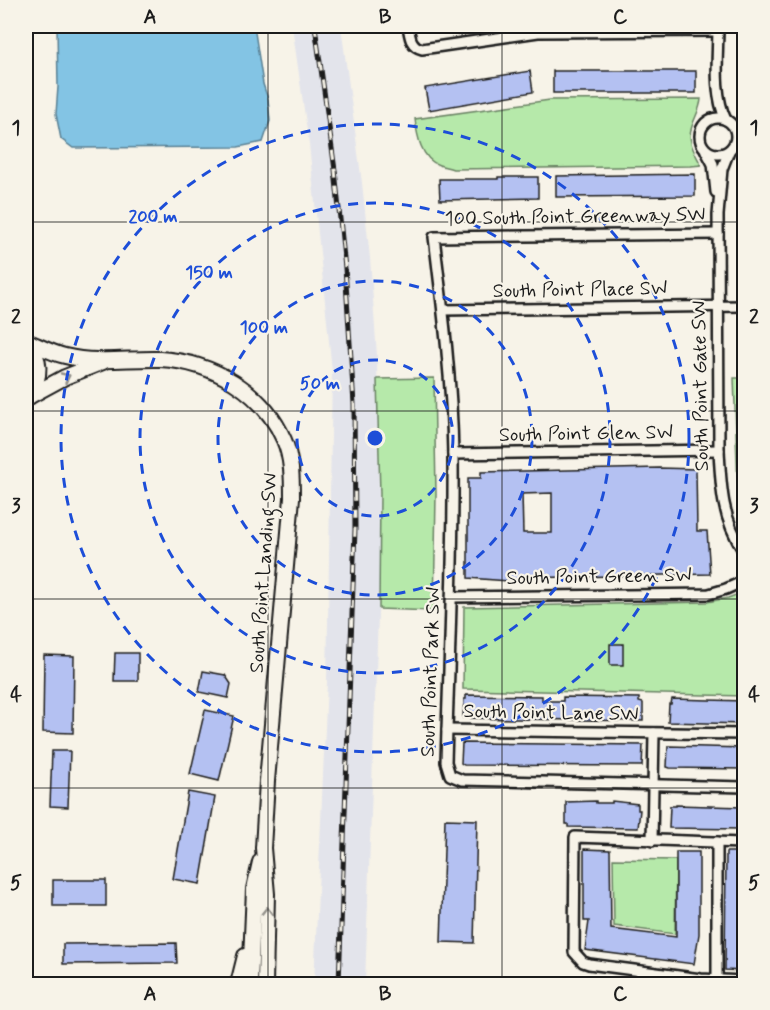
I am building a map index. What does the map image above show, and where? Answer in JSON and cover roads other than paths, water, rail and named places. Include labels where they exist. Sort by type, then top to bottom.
[{"type":"main road","name":"South Point Landing SW","points":[[26,340],[63,356],[105,362],[162,359],[183,361],[206,368],[229,378],[255,398],[272,418],[284,440],[291,467],[292,510],[263,848],[267,894],[265,984]]},
{"type":"main road","points":[[26,340],[34,350],[39,362],[36,386],[28,398]]},
{"type":"main road","name":"South Point Landing SW","points":[[28,398],[65,377],[105,362]]},
{"type":"main road","name":"South Point Landing SW","points":[[250,984],[254,889],[263,848]]},
{"type":"main road","points":[[238,984],[252,927]]},
{"type":"main road","points":[[265,969],[271,984]]},
{"type":"street","points":[[408,26],[412,42],[416,47],[422,49],[538,32],[718,28],[718,82],[714,112],[700,133],[701,142],[705,149],[718,155],[744,142]]},
{"type":"street","points":[[718,82],[722,109],[737,136],[731,149]]},
{"type":"street","points":[[709,120],[718,118],[744,129]]},
{"type":"street","name":"South Point Gate SW","points":[[705,149],[713,164],[718,215]]},
{"type":"street","name":"South Point Gate SW","points":[[731,149],[722,169],[718,215],[719,450],[720,479],[728,522],[744,552]]},
{"type":"street","name":"100 South Point Greenway SW","points":[[443,310],[434,237],[718,234]]},
{"type":"street","name":"South Point Place SW","points":[[443,310],[744,306]]},
{"type":"street","name":"South Point Park SW","points":[[443,310],[453,454],[452,597],[447,730],[447,769],[450,775],[458,779],[744,787]]},
{"type":"street","name":"South Point Glen SW","points":[[453,454],[719,450]]},
{"type":"street","name":"South Point Green SW","points":[[452,597],[709,594],[744,581]]},
{"type":"street","name":"South Point Lane SW","points":[[447,730],[744,734]]},
{"type":"street","name":"South Point Lane SW","points":[[652,841],[654,733]]},
{"type":"street","points":[[742,843],[575,837],[574,952],[583,962],[589,964],[701,979],[744,981]]},
{"type":"street","points":[[717,842],[717,979]]},
{"type":"water","points":[[57,26],[254,26],[270,121],[263,142],[238,147],[73,148],[61,139],[56,114]]},
{"type":"railway","points":[[315,26],[335,170],[345,268],[354,404],[355,529],[339,984]]}]
